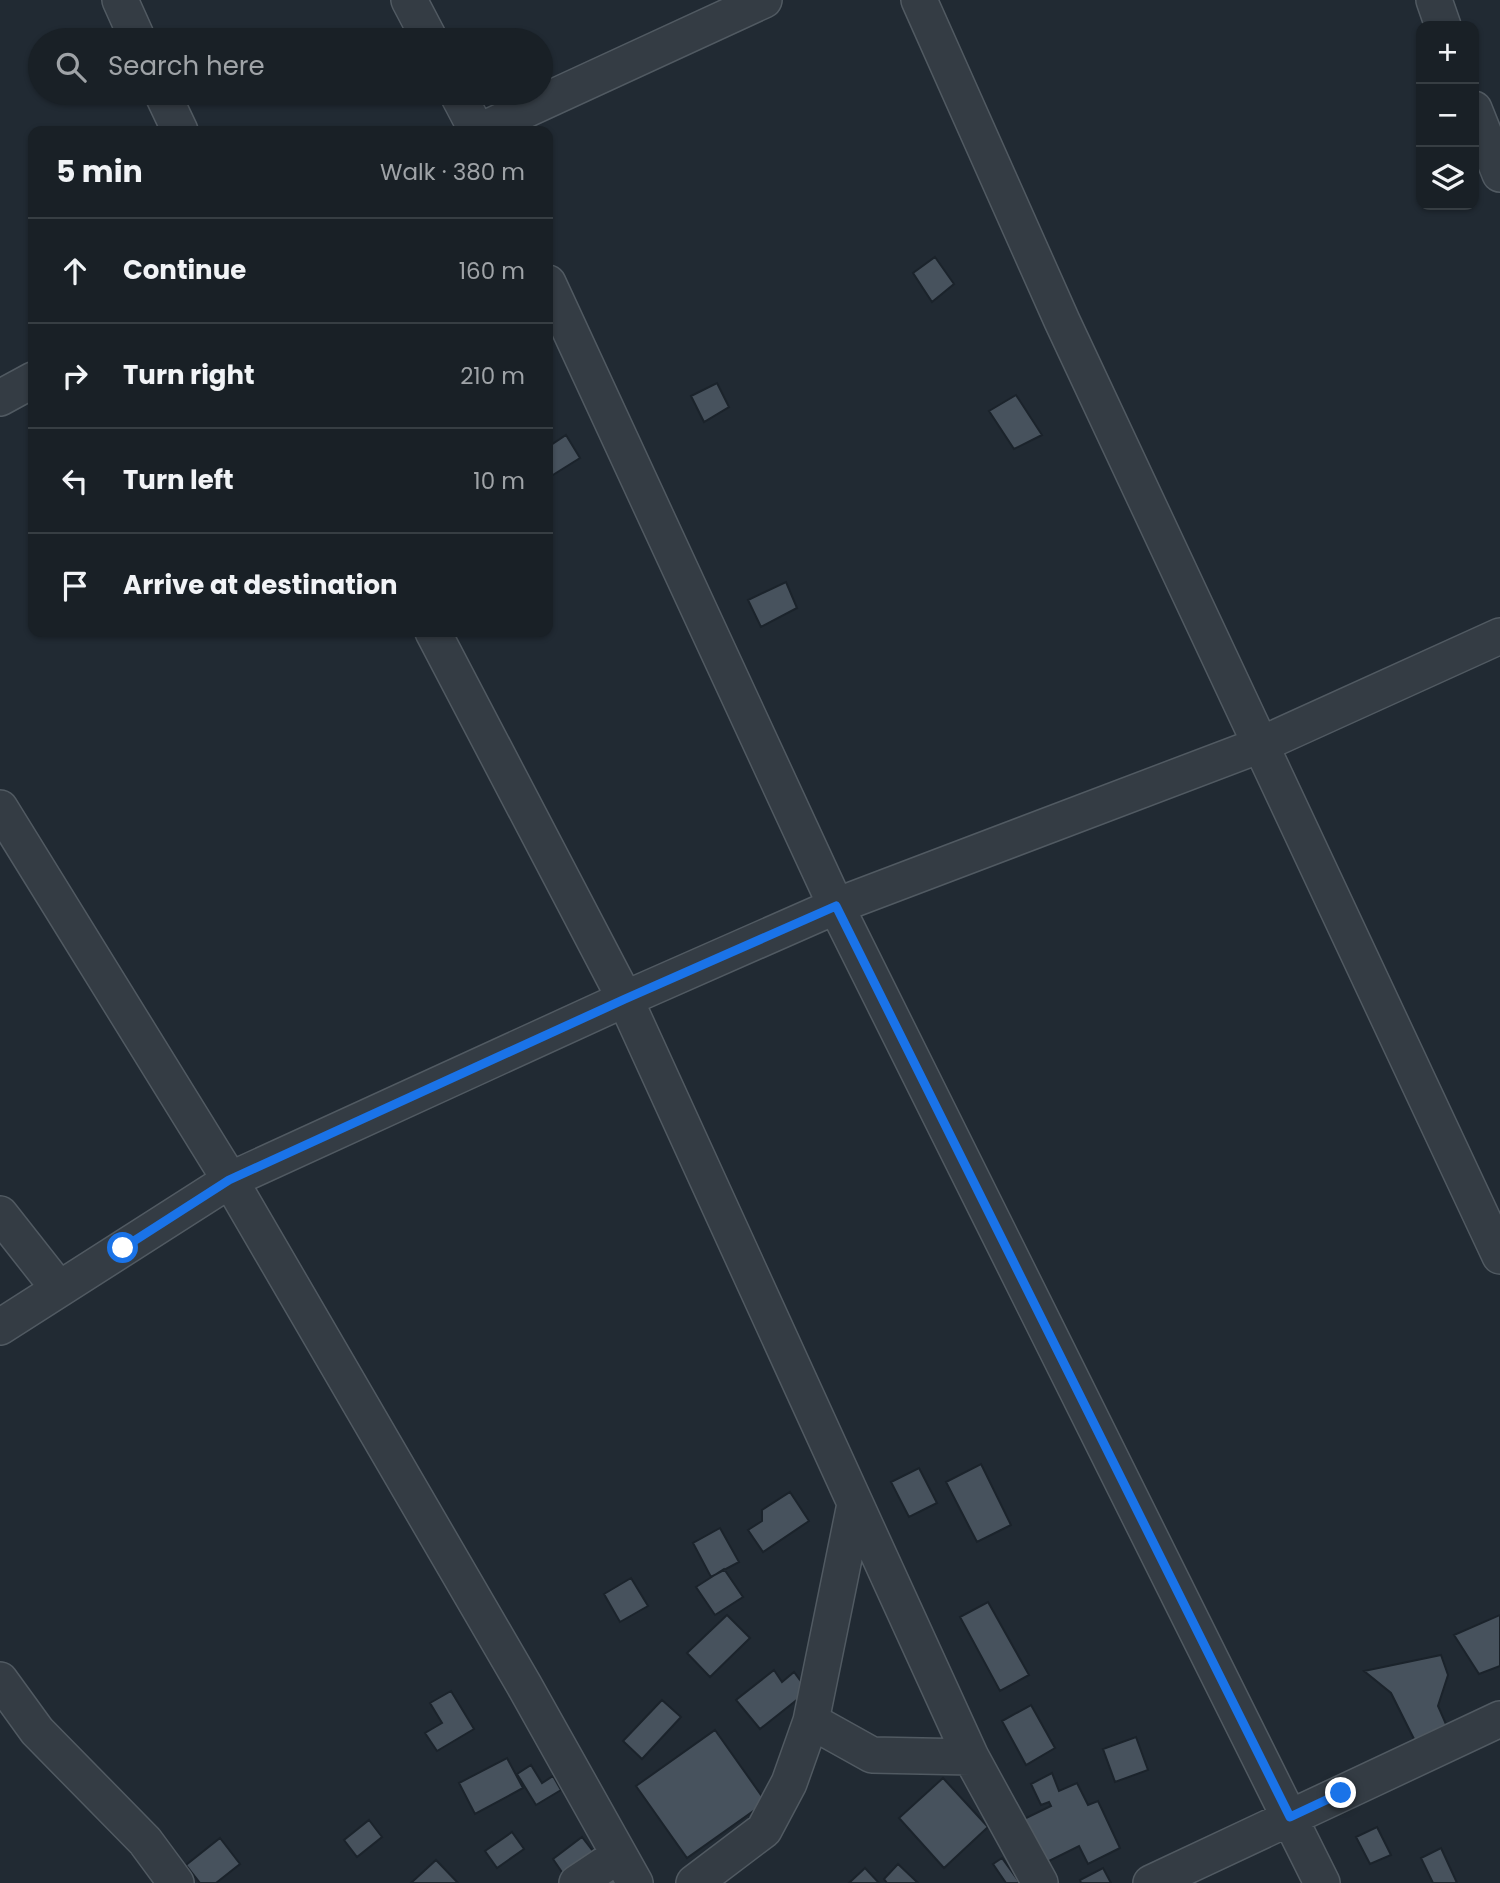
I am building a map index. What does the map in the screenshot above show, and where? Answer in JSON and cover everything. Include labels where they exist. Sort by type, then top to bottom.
[{"type":"street","points":[[120,0],[133,28]]},
{"type":"street","points":[[409,0],[424,28]]},
{"type":"street","points":[[553,97],[764,0]]},
{"type":"street","points":[[919,0],[1062,321],[1500,1256]]},
{"type":"street","points":[[1434,0],[1441,21]]},
{"type":"street","points":[[168,105],[178,126]]},
{"type":"street","points":[[464,105],[476,126]]},
{"type":"street","points":[[490,126],[536,105]]},
{"type":"street","points":[[1479,122],[1500,174]]},
{"type":"street","points":[[553,294],[836,906],[1322,1883]]},
{"type":"street","points":[[0,398],[28,383]]},
{"type":"street","points":[[0,1327],[229,1180],[836,906],[1260,745],[1500,636]]},
{"type":"street","points":[[436,637],[625,999],[971,1757],[1040,1883]]},
{"type":"street","points":[[0,808],[229,1180],[524,1685],[627,1869],[577,1883]]},
{"type":"street","points":[[0,1214],[59,1289]]},
{"type":"street","points":[[694,1883],[764,1830],[789,1783],[811,1721],[855,1504]]},
{"type":"street","points":[[0,1680],[37,1731],[145,1842],[176,1883]]},
{"type":"street","points":[[1151,1883],[1500,1719]]},
{"type":"street","points":[[811,1721],[872,1755],[971,1757]]},
{"type":"building","points":[[935,257],[954,284],[932,302],[913,273]]},
{"type":"building","points":[[717,383],[729,407],[704,422],[691,396]]},
{"type":"building","points":[[1016,395],[1042,435],[1014,449],[989,411]]},
{"type":"building","points":[[566,435],[580,458],[553,475],[553,444]]},
{"type":"building","points":[[786,582],[797,608],[761,627],[748,600]]},
{"type":"building","points":[[981,1464],[1011,1525],[977,1542],[946,1482]]},
{"type":"building","points":[[919,1468],[937,1503],[909,1517],[891,1482]]},
{"type":"building","points":[[790,1492],[809,1521],[763,1552],[748,1530],[762,1521],[762,1510]]},
{"type":"building","points":[[720,1528],[739,1562],[711,1577],[693,1543]]},
{"type":"building","points":[[724,1569],[743,1597],[715,1615],[696,1587]]},
{"type":"building","points":[[631,1578],[648,1606],[620,1622],[604,1594]]},
{"type":"building","points":[[988,1602],[1029,1675],[1000,1691],[960,1617]]},
{"type":"building","points":[[727,1615],[750,1638],[710,1677],[687,1653]]},
{"type":"building","points":[[1500,1615],[1500,1666],[1479,1674],[1454,1635]]},
{"type":"building","points":[[1441,1655],[1448,1675],[1438,1706],[1449,1731],[1415,1741],[1391,1693],[1364,1671]]},
{"type":"building","points":[[774,1670],[782,1682],[794,1672],[808,1691],[760,1729],[736,1700]]},
{"type":"building","points":[[451,1691],[474,1729],[437,1751],[425,1733],[442,1723],[430,1703]]},
{"type":"building","points":[[662,1700],[681,1717],[642,1759],[623,1741]]},
{"type":"building","points":[[1031,1705],[1055,1748],[1026,1765],[1002,1721]]},
{"type":"building","points":[[715,1730],[766,1802],[687,1858],[636,1786]]},
{"type":"building","points":[[1136,1737],[1148,1770],[1115,1782],[1103,1749]]},
{"type":"building","points":[[507,1758],[523,1788],[475,1814],[459,1783]]},
{"type":"building","points":[[531,1765],[542,1783],[553,1776],[561,1790],[536,1805],[517,1774]]},
{"type":"building","points":[[1052,1773],[1059,1791],[1077,1783],[1088,1805],[1098,1801],[1120,1848],[1088,1864],[1079,1846],[1045,1863],[1024,1819],[1051,1806],[1049,1802],[1041,1805],[1031,1784]]},
{"type":"building","points":[[943,1778],[988,1827],[944,1868],[899,1818]]},
{"type":"building","points":[[369,1820],[382,1837],[357,1857],[344,1840]]},
{"type":"building","points":[[1377,1827],[1391,1855],[1370,1864],[1356,1837]]},
{"type":"building","points":[[512,1832],[524,1849],[497,1868],[485,1851]]},
{"type":"building","points":[[582,1837],[599,1859],[568,1881],[553,1859]]},
{"type":"building","points":[[220,1838],[240,1864],[216,1883],[200,1883],[186,1865]]},
{"type":"building","points":[[1441,1848],[1457,1883],[1433,1883],[1421,1858]]},
{"type":"building","points":[[1002,1858],[1020,1883],[1006,1883],[993,1864]]},
{"type":"building","points":[[436,1860],[458,1883],[411,1883]]},
{"type":"building","points":[[898,1864],[918,1883],[887,1883],[884,1879]]},
{"type":"building","points":[[865,1868],[879,1883],[849,1883]]},
{"type":"building","points":[[1103,1868],[1111,1883],[1081,1883],[1080,1880]]},
{"type":"route","points":[[123,1248],[229,1180],[836,906],[1290,1817],[1341,1793]]}]
